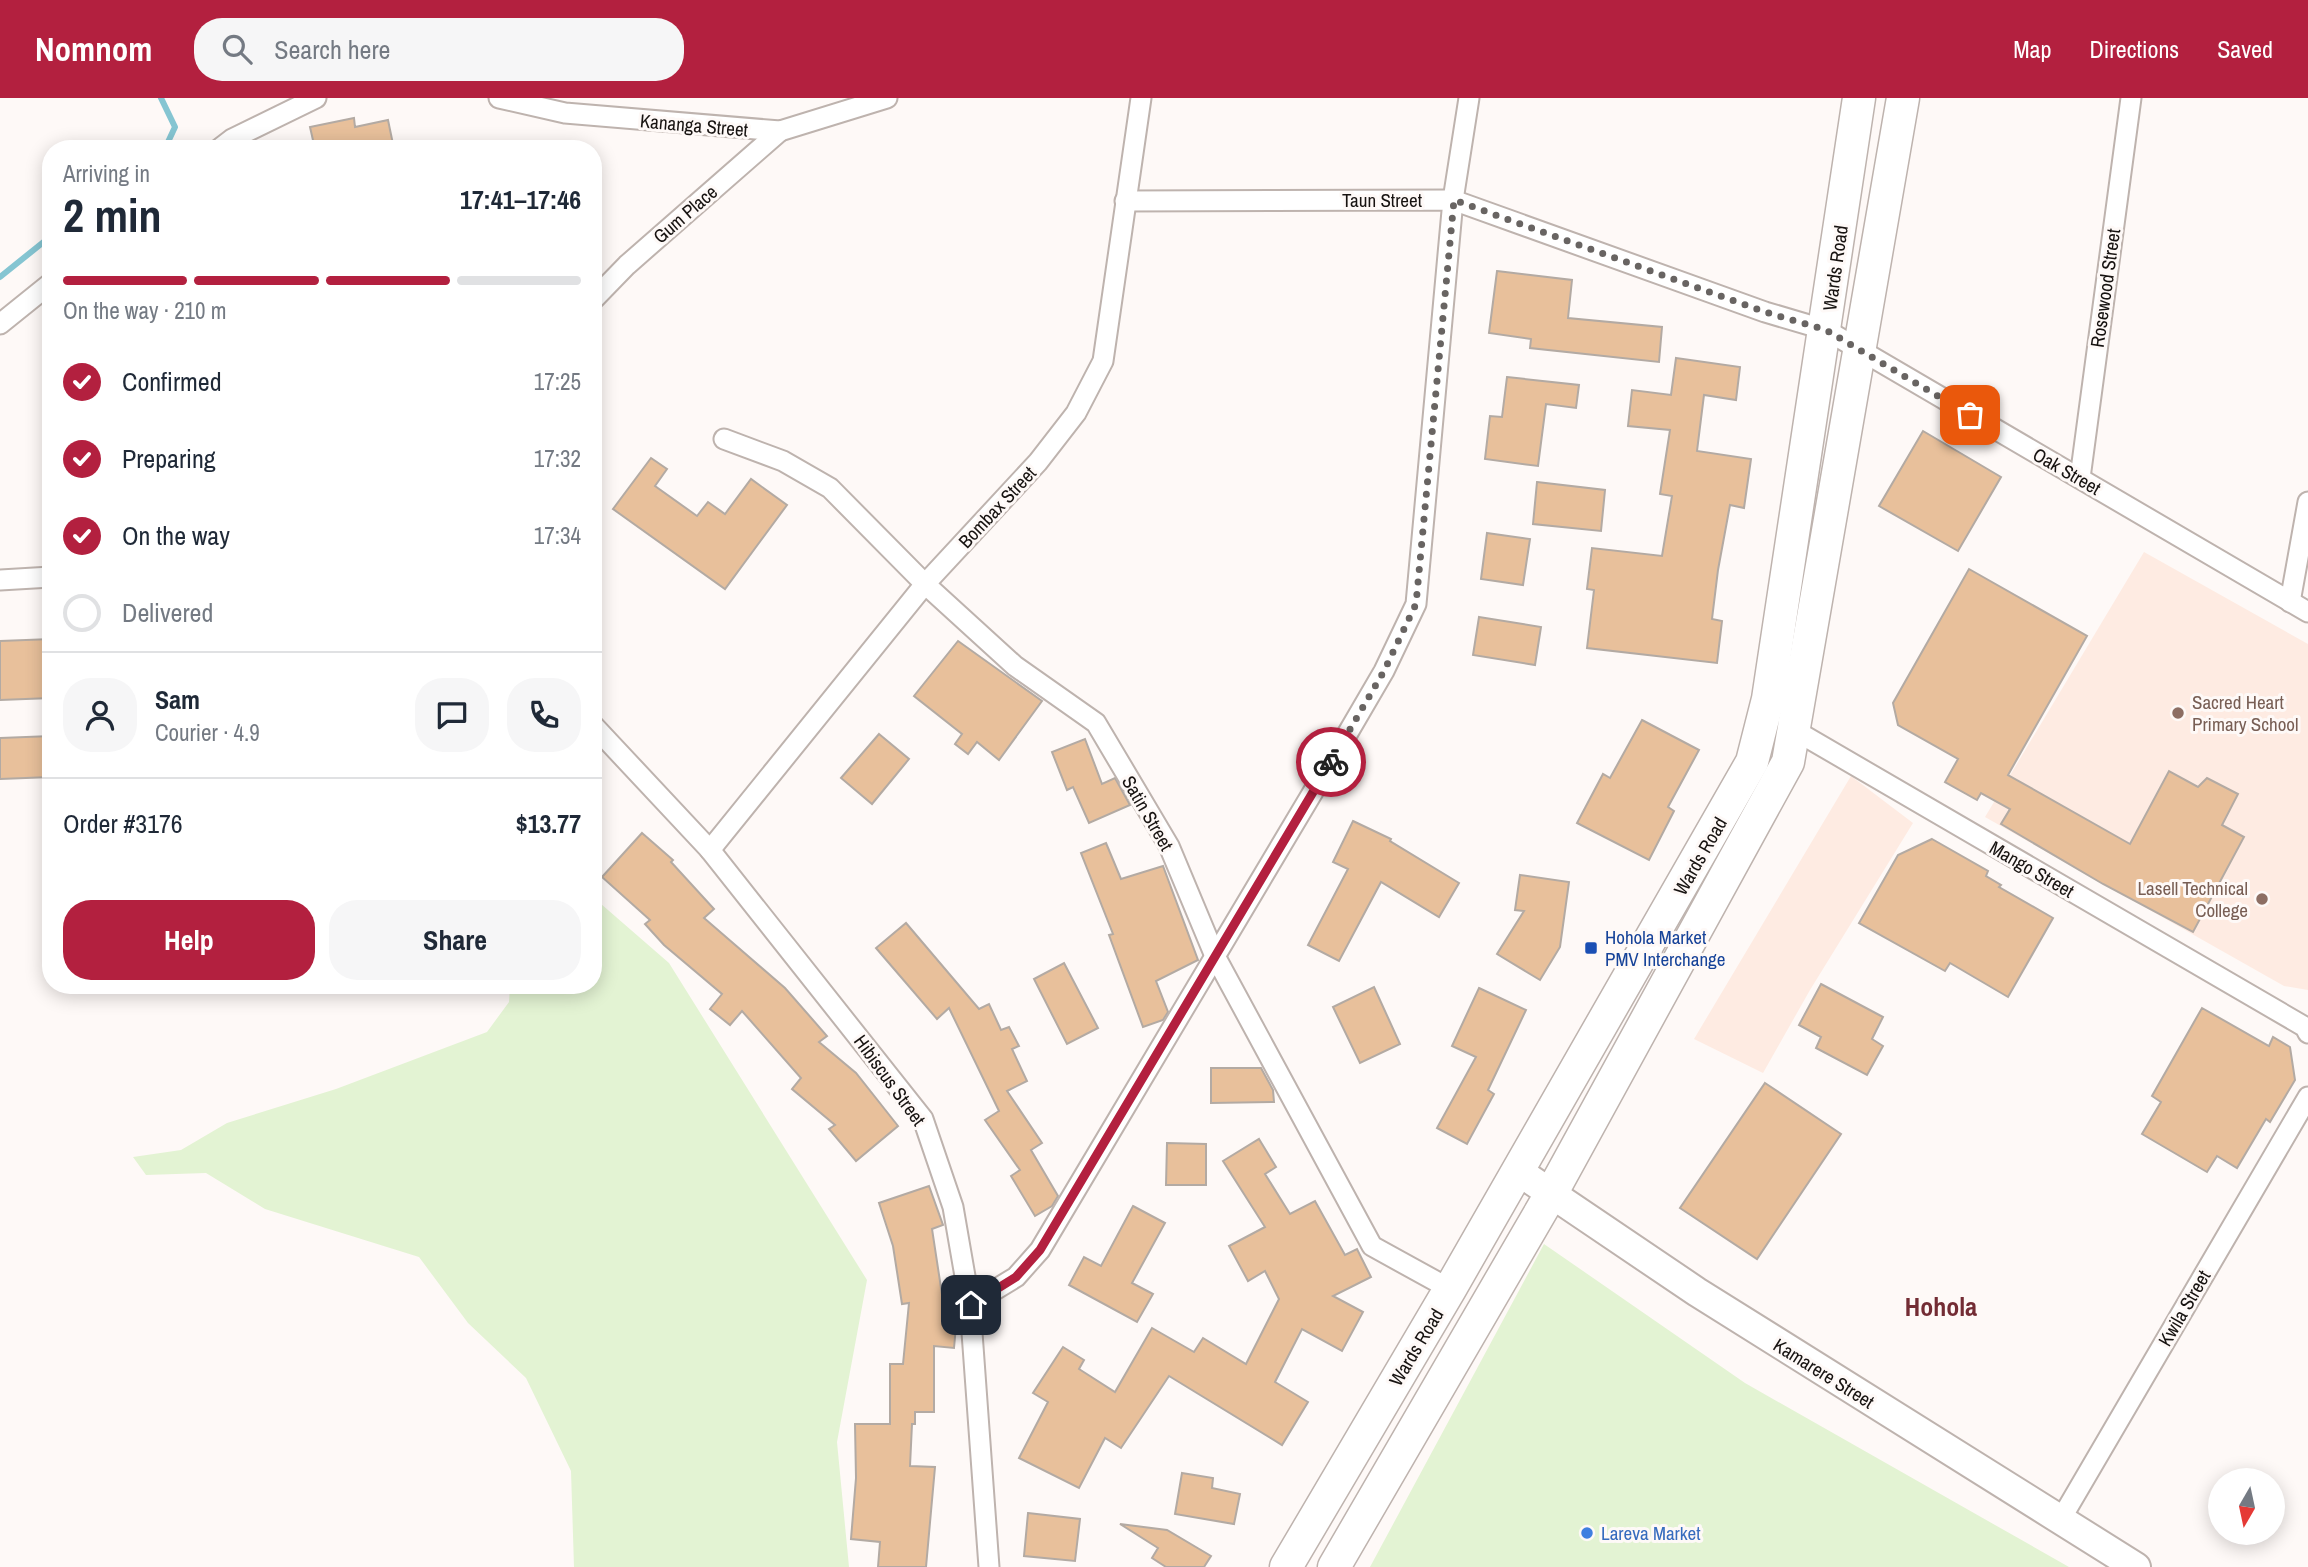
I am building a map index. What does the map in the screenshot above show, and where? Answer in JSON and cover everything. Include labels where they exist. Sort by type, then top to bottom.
[{"type":"main road","name":"Wards Road","points":[[1286,1567],[1450,1289],[1752,762],[1768,699],[1826,330],[1859,98]]},
{"type":"main road","name":"Wards Road","points":[[1334,1567],[1551,1194],[1788,762],[1796,731],[1903,98]]},
{"type":"street","points":[[231,140],[316,98]]},
{"type":"street","name":"Kananga Street","points":[[499,98],[565,113],[780,131],[887,98]]},
{"type":"street","name":"Bombax Street","points":[[710,850],[925,584],[1038,462],[1076,412],[1104,361],[1142,98]]},
{"type":"street","points":[[971,1305],[1016,1277],[1040,1250],[1384,671],[1416,604],[1454,200],[1469,98]]},
{"type":"street","name":"Rosewood Street","points":[[2080,478],[2131,98]]},
{"type":"street","name":"Gum Place","points":[[602,290],[626,265],[780,131]]},
{"type":"street","name":"Taun Street","points":[[1125,201],[1454,200],[1765,312],[1826,330]]},
{"type":"street","points":[[0,324],[42,290]]},
{"type":"street","name":"Oak Street","points":[[1826,330],[2308,612]]},
{"type":"street","name":"Satin Street","points":[[724,439],[783,461],[830,488],[925,584],[1015,666],[1096,723],[1169,846],[1216,956],[1372,1246],[1450,1289]]},
{"type":"street","points":[[2290,602],[2308,502]]},
{"type":"street","points":[[0,580],[42,578]]},
{"type":"street","name":"Mango Street","points":[[1768,699],[1796,731],[2307,1030]]},
{"type":"street","name":"Hibiscus Street","points":[[602,735],[710,850],[923,1119],[953,1207],[971,1305],[989,1567]]},
{"type":"street","name":"Kwila Street","points":[[2061,1519],[2308,1097]]},
{"type":"street","name":"Kamarere Street","points":[[1518,1171],[1787,1350],[2136,1567]]},
{"type":"shaded area","name":"Sacred Heart Primary School","points":[[2144,552],[2308,644],[2308,990],[2284,986],[1985,817]]},
{"type":"shaded area","points":[[1851,776],[1913,823],[1810,990],[1763,1073],[1694,1039]]},
{"type":"green space","points":[[602,905],[669,963],[867,1280],[837,1442],[849,1567],[574,1567],[571,1471],[526,1378],[468,1323],[419,1257],[265,1209],[206,1173],[146,1175],[133,1157],[181,1150],[227,1123],[336,1089],[487,1032],[509,1002],[509,994],[602,994]]},
{"type":"green space","points":[[1544,1244],[1745,1383],[2069,1567],[1370,1567]]},
{"type":"building","points":[[354,118],[355,127],[388,120],[392,140],[313,140],[310,127]]},
{"type":"building","points":[[1497,271],[1572,280],[1568,318],[1662,327],[1659,362],[1530,348],[1531,339],[1489,333]]},
{"type":"building","points":[[1676,358],[1740,367],[1736,400],[1704,395],[1697,451],[1751,459],[1744,508],[1730,505],[1718,570],[1712,619],[1722,621],[1717,663],[1587,648],[1594,590],[1587,589],[1592,548],[1662,556],[1672,496],[1660,494],[1670,430],[1628,426],[1632,390],[1671,395]]},
{"type":"building","points":[[1507,377],[1579,385],[1576,408],[1546,404],[1538,466],[1485,459],[1490,416],[1502,417]]},
{"type":"building","points":[[1923,431],[2001,477],[1958,551],[1879,506]]},
{"type":"building","points":[[651,458],[667,469],[655,486],[697,516],[708,502],[725,514],[751,479],[787,505],[725,589],[613,509]]},
{"type":"building","points":[[1537,482],[1605,490],[1601,531],[1533,524]]},
{"type":"building","points":[[1487,533],[1530,539],[1523,585],[1481,579]]},
{"type":"building","points":[[1969,569],[2087,636],[2008,775],[2130,844],[2169,771],[2198,787],[2207,778],[2238,794],[2222,825],[2244,837],[2193,932],[2103,884],[2001,824],[2010,809],[1981,793],[1977,800],[1945,782],[1958,759],[1898,725],[1893,703]]},
{"type":"building","points":[[1479,617],[1541,627],[1535,665],[1473,655]]},
{"type":"building","points":[[42,639],[42,698],[0,700],[0,641]]},
{"type":"building","points":[[958,641],[1042,701],[999,760],[977,742],[968,754],[955,744],[962,734],[914,696]]},
{"type":"building","points":[[1642,720],[1699,750],[1668,807],[1674,811],[1649,860],[1577,823],[1603,774],[1610,778]]},
{"type":"building","points":[[879,734],[909,759],[872,804],[841,778]]},
{"type":"building","points":[[42,736],[42,777],[0,779],[0,738]]},
{"type":"building","points":[[1085,739],[1102,784],[1115,778],[1130,805],[1089,823],[1073,787],[1067,790],[1052,752]]},
{"type":"building","points":[[1353,821],[1391,839],[1390,841],[1459,883],[1439,917],[1381,882],[1339,961],[1308,945],[1348,869],[1333,862]]},
{"type":"building","points":[[642,833],[673,860],[671,862],[714,909],[704,918],[785,988],[827,1036],[819,1042],[856,1073],[898,1126],[856,1161],[829,1129],[835,1125],[792,1089],[801,1078],[742,1011],[730,1025],[710,1009],[722,994],[664,945],[645,924],[650,920],[602,877]]},
{"type":"building","points":[[1932,839],[1988,871],[1986,876],[2001,885],[1999,887],[2053,918],[2008,997],[1950,963],[1945,971],[1859,923],[1898,855]]},
{"type":"building","points":[[1106,843],[1121,879],[1163,866],[1198,960],[1156,981],[1168,1012],[1163,1020],[1143,1027],[1109,935],[1113,934],[1081,853]]},
{"type":"building","points":[[1520,875],[1569,882],[1560,947],[1540,980],[1497,954],[1524,911],[1515,910]]},
{"type":"building","points":[[906,923],[979,1009],[989,1004],[1001,1030],[1009,1027],[1019,1046],[1012,1049],[1027,1081],[1007,1091],[1042,1143],[1031,1150],[1058,1196],[1052,1206],[1035,1216],[1011,1176],[1020,1170],[985,1120],[999,1111],[949,1008],[937,1019],[876,948]]},
{"type":"building","points":[[1064,963],[1098,1028],[1067,1044],[1034,979]]},
{"type":"building","points":[[1821,984],[1883,1017],[1872,1039],[1883,1046],[1867,1075],[1816,1048],[1821,1037],[1799,1025]]},
{"type":"building","points":[[1374,987],[1400,1044],[1360,1063],[1333,1007]]},
{"type":"building","points":[[1479,988],[1526,1010],[1488,1090],[1494,1094],[1467,1144],[1437,1128],[1476,1057],[1452,1046]]},
{"type":"building","points":[[2202,1008],[2269,1046],[2273,1037],[2290,1047],[2295,1080],[2270,1122],[2266,1119],[2237,1168],[2217,1156],[2207,1172],[2142,1134],[2161,1102],[2152,1096]]},
{"type":"building","points":[[1211,1068],[1261,1068],[1273,1090],[1274,1102],[1211,1103]]},
{"type":"building","points":[[1765,1083],[1841,1134],[1757,1259],[1680,1208]]},
{"type":"building","points":[[1259,1139],[1276,1167],[1265,1174],[1290,1214],[1315,1201],[1345,1255],[1357,1249],[1371,1277],[1333,1296],[1363,1312],[1342,1351],[1302,1329],[1275,1382],[1308,1402],[1282,1445],[1169,1376],[1121,1448],[1105,1438],[1079,1488],[1019,1458],[1048,1402],[1033,1393],[1063,1347],[1084,1360],[1079,1369],[1115,1392],[1152,1328],[1194,1352],[1203,1338],[1246,1364],[1279,1299],[1265,1271],[1248,1281],[1229,1246],[1265,1227],[1223,1161]]},
{"type":"building","points":[[1167,1143],[1206,1144],[1206,1185],[1166,1185]]},
{"type":"building","points":[[929,1186],[943,1225],[932,1229],[945,1314],[957,1315],[954,1348],[934,1346],[934,1412],[915,1412],[915,1424],[912,1424],[910,1466],[935,1467],[926,1567],[878,1567],[880,1542],[851,1539],[856,1478],[855,1424],[890,1424],[890,1364],[903,1364],[909,1303],[902,1304],[893,1246],[879,1203]]},
{"type":"building","points":[[1133,1206],[1165,1223],[1132,1283],[1153,1294],[1137,1322],[1069,1285],[1084,1257],[1101,1266]]},
{"type":"building","points":[[1182,1473],[1213,1478],[1212,1488],[1240,1494],[1234,1524],[1175,1514]]},
{"type":"building","points":[[1028,1513],[1080,1519],[1075,1561],[1024,1556]]},
{"type":"building","points":[[1120,1524],[1167,1530],[1211,1556],[1204,1567],[1166,1567],[1152,1558],[1158,1548]]},
{"type":"waterway","points":[[161,98],[175,127],[169,140]]},
{"type":"waterway","points":[[0,277],[42,243]]},
{"type":"way so far","points":[[1331,762],[1384,671],[1416,604],[1454,200],[1765,312],[1826,330],[1970,415]]},
{"type":"place","name":"Sacred Heart Primary School","points":[[2178,713]]},
{"type":"place","name":"Lasell Technical College","points":[[2262,899]]},
{"type":"place","name":"Hohola Market PMV Interchange","points":[[1591,948]]},
{"type":"place","name":"Lareva Market","points":[[1587,1533]]},
{"type":"district","name":"Hohola","points":[[1941,1306]]},
{"type":"route","points":[[971,1305],[1016,1277],[1040,1250],[1331,762]]}]
